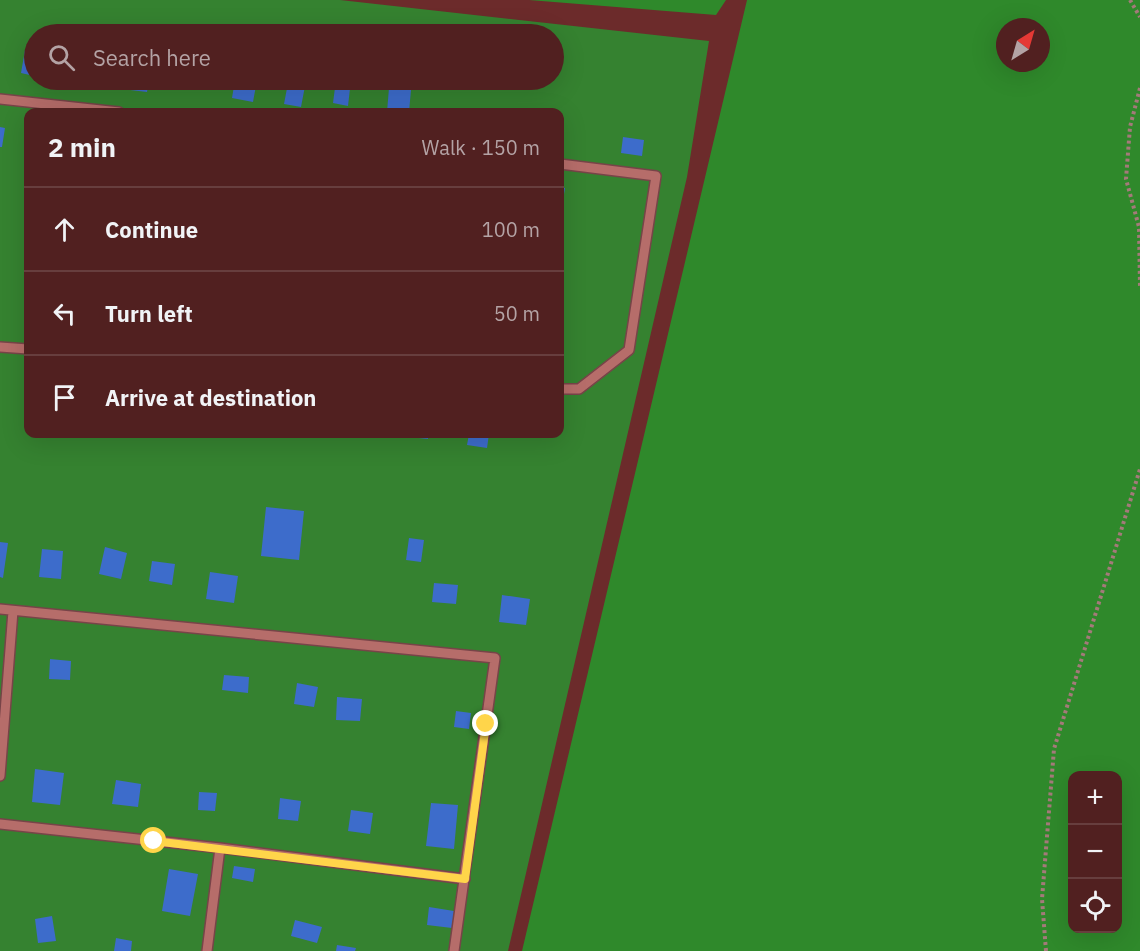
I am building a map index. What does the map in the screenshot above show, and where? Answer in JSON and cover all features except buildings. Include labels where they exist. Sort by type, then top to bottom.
[{"type":"lane","points":[[0,99],[82,108]]},
{"type":"lane","points":[[564,164],[656,176],[629,350],[579,389],[564,389]]},
{"type":"lane","points":[[0,347],[24,349]]},
{"type":"lane","points":[[0,609],[495,658],[454,951]]},
{"type":"lane","points":[[0,776],[13,611]]},
{"type":"lane","points":[[0,824],[220,848],[465,879]]},
{"type":"lane","points":[[207,951],[220,848]]},
{"type":"path","points":[[1130,0],[1140,17]]},
{"type":"path","points":[[1140,88],[1130,126],[1126,179],[1139,227],[1140,285]]},
{"type":"path","points":[[1046,951],[1042,899],[1054,750],[1140,469]]},
{"type":"green space","points":[[0,0],[340,0],[556,24],[24,24],[24,90],[564,90],[564,25],[709,41],[687,177],[508,951],[0,951]]},
{"type":"green space","points":[[529,0],[726,0],[716,15]]},
{"type":"green space","points":[[747,0],[1140,0],[1140,951],[522,951]]},
{"type":"route","points":[[154,841],[465,879],[486,724]]}]
